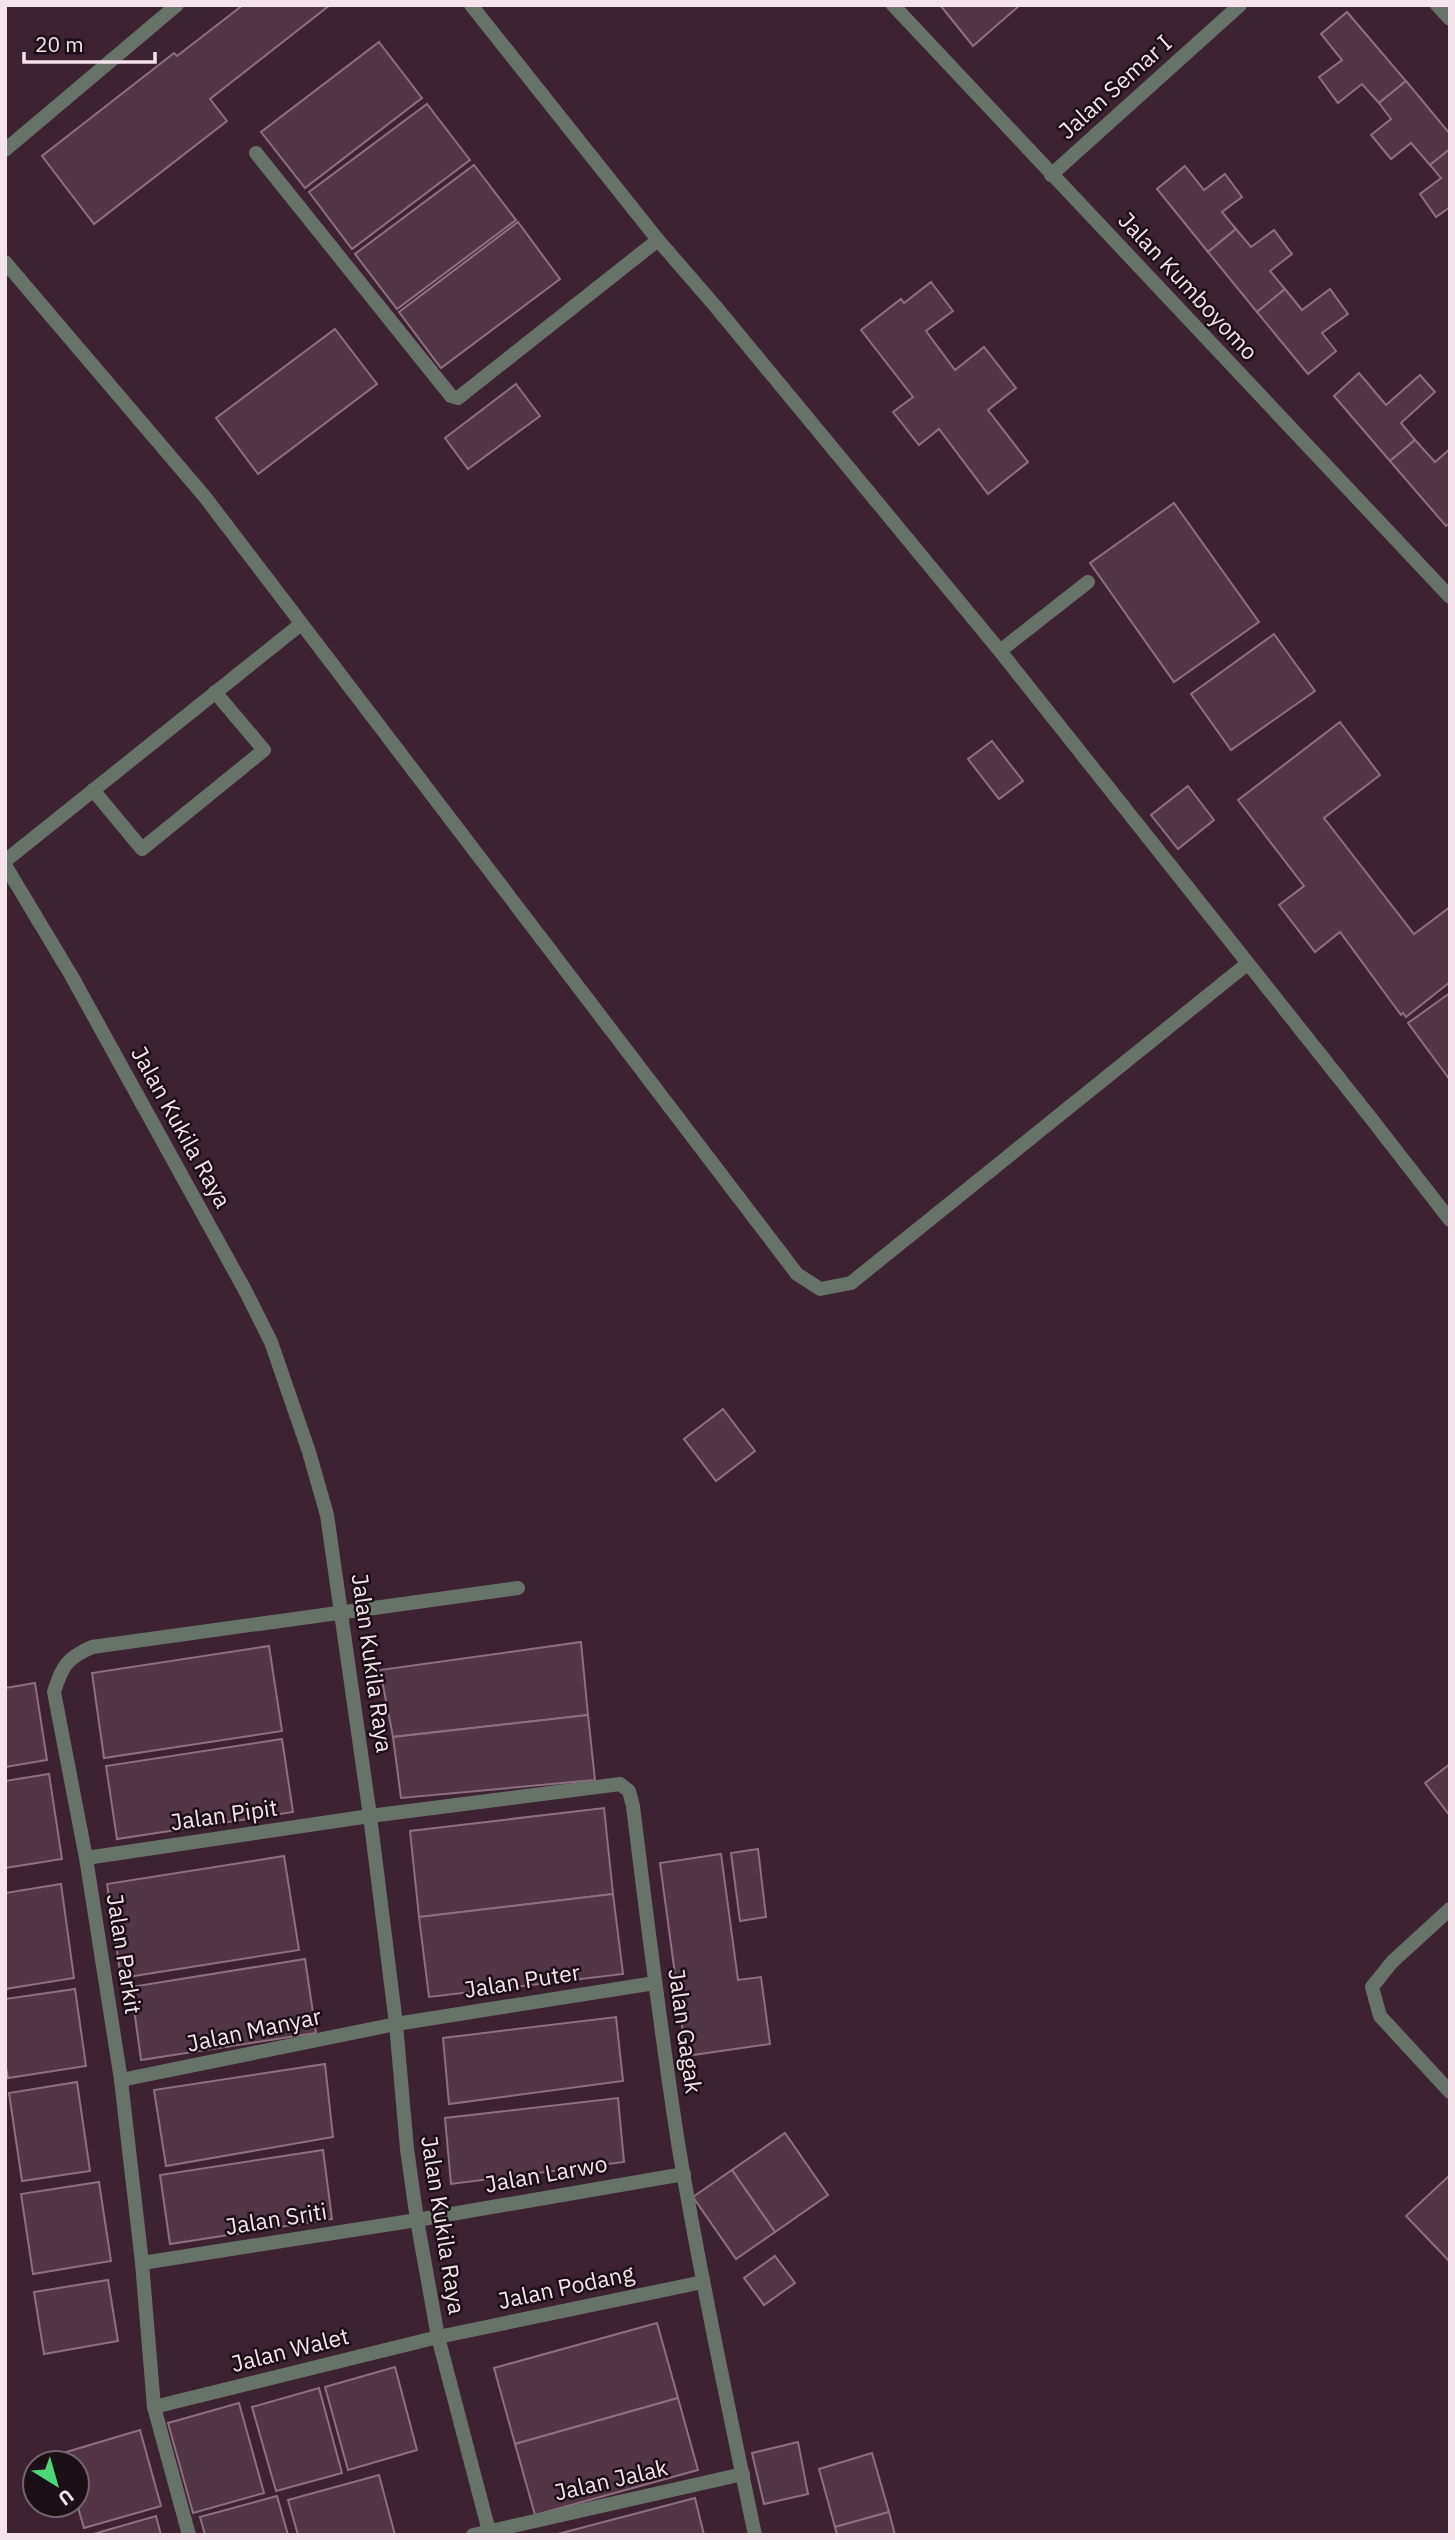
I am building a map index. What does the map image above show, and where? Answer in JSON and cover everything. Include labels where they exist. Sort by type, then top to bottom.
[{"type":"street","points":[[5,150],[177,5]]},
{"type":"street","points":[[471,5],[658,240],[734,328],[1000,651],[1450,1220]]},
{"type":"street","name":"Jalan Kumboyomo","points":[[894,5],[1450,597]]},
{"type":"street","name":"Jalan Semar I","points":[[1051,175],[1240,5]]},
{"type":"street","points":[[1437,5],[1450,19]]},
{"type":"street","points":[[256,153],[451,396],[458,398],[658,240]]},
{"type":"street","points":[[5,262],[205,497],[797,1274],[820,1289],[851,1283],[1247,964]]},
{"type":"street","points":[[1000,651],[1087,582]]},
{"type":"street","points":[[5,863],[301,624]]},
{"type":"street","points":[[93,790],[142,849],[264,750],[215,692]]},
{"type":"street","name":"Jalan Kukila Raya","points":[[5,863],[78,987],[246,1292],[271,1342],[309,1452],[327,1516],[342,1613],[396,2024],[407,2150],[417,2220],[438,2337],[489,2533]]},
{"type":"street","name":"Jalan Parkit","points":[[189,2535],[154,2407],[142,2263],[121,2080],[86,1858],[54,1692],[61,1670],[73,1656],[92,1647],[518,1588]]},
{"type":"street","name":"Jalan Gagak","points":[[370,1816],[620,1784],[629,1791],[634,1806],[654,1983],[684,2174],[703,2282],[755,2535]]},
{"type":"street","name":"Jalan Pipit","points":[[86,1858],[370,1816]]},
{"type":"street","points":[[1450,1909],[1392,1962],[1372,1987],[1380,2015],[1450,2092]]},
{"type":"street","name":"Jalan Puter","points":[[396,2024],[654,1983]]},
{"type":"street","name":"Jalan Manyar","points":[[121,2080],[396,2024]]},
{"type":"street","name":"Jalan Larwo","points":[[417,2220],[684,2174]]},
{"type":"street","name":"Jalan Sriti","points":[[142,2263],[417,2220]]},
{"type":"street","name":"Jalan Podang","points":[[438,2337],[703,2282]]},
{"type":"street","name":"Jalan Walet","points":[[154,2407],[438,2337]]},
{"type":"street","name":"Jalan Jalak","points":[[473,2535],[743,2474]]},
{"type":"building","points":[[243,5],[330,5],[210,99],[227,121],[94,224],[42,156],[174,53],[177,56]]},
{"type":"building","points":[[940,5],[1020,5],[973,46]]},
{"type":"building","points":[[1347,12],[1406,81],[1379,103],[1362,84],[1338,103],[1319,77],[1342,60],[1321,34]]},
{"type":"building","points":[[379,42],[422,98],[305,188],[261,132]]},
{"type":"building","points":[[1406,81],[1450,134],[1450,149],[1430,165],[1411,143],[1391,159],[1371,135],[1391,119],[1379,103]]},
{"type":"building","points":[[427,104],[470,160],[352,249],[309,192]]},
{"type":"building","points":[[1450,149],[1450,207],[1436,217],[1420,194],[1441,178],[1430,165]]},
{"type":"building","points":[[474,165],[516,220],[397,309],[355,254]]},
{"type":"building","points":[[1185,166],[1204,190],[1225,174],[1242,197],[1222,212],[1236,229],[1208,252],[1157,189]]},
{"type":"building","points":[[518,222],[560,279],[441,368],[399,312]]},
{"type":"building","points":[[1236,229],[1251,247],[1274,230],[1292,254],[1270,271],[1285,289],[1257,312],[1208,252]]},
{"type":"building","points":[[931,282],[953,311],[926,331],[955,370],[984,347],[1016,388],[988,410],[1028,462],[988,494],[939,429],[919,445],[893,412],[913,397],[861,330],[901,299],[904,303]]},
{"type":"building","points":[[1285,289],[1302,310],[1330,289],[1348,314],[1322,333],[1336,351],[1308,374],[1257,312]]},
{"type":"building","points":[[335,329],[377,384],[258,474],[216,418]]},
{"type":"building","points":[[1359,373],[1386,405],[1420,375],[1435,392],[1401,423],[1415,440],[1390,461],[1334,396]]},
{"type":"building","points":[[516,384],[540,416],[468,469],[445,438]]},
{"type":"building","points":[[1415,440],[1435,462],[1450,449],[1450,523],[1446,526],[1390,461]]},
{"type":"building","points":[[1174,503],[1259,622],[1174,682],[1090,563]]},
{"type":"building","points":[[1274,634],[1315,691],[1231,750],[1191,694]]},
{"type":"building","points":[[1340,722],[1380,775],[1324,818],[1414,934],[1450,907],[1450,982],[1406,1017],[1403,1013],[1401,1015],[1340,932],[1315,952],[1279,905],[1304,886],[1238,800]]},
{"type":"building","points":[[992,741],[1023,781],[999,799],[968,759]]},
{"type":"building","points":[[1188,786],[1214,820],[1178,849],[1151,815]]},
{"type":"building","points":[[1450,993],[1450,1080],[1408,1023]]},
{"type":"building","points":[[723,1409],[755,1451],[716,1481],[684,1439]]},
{"type":"building","points":[[581,1642],[588,1715],[393,1737],[380,1670]]},
{"type":"building","points":[[269,1646],[282,1731],[104,1758],[92,1673]]},
{"type":"building","points":[[35,1683],[47,1760],[5,1767],[5,1688]]},
{"type":"building","points":[[588,1715],[595,1780],[401,1798],[393,1737]]},
{"type":"building","points":[[282,1739],[293,1812],[117,1839],[106,1766]]},
{"type":"building","points":[[1450,1764],[1450,1816],[1425,1783]]},
{"type":"building","points":[[49,1774],[62,1859],[5,1868],[5,1781]]},
{"type":"building","points":[[604,1808],[613,1894],[419,1917],[410,1831]]},
{"type":"building","points":[[758,1849],[766,1917],[740,1921],[731,1853]]},
{"type":"building","points":[[721,1854],[738,1980],[761,1977],[770,2044],[686,2056],[660,1863]]},
{"type":"building","points":[[284,1856],[299,1950],[121,1978],[107,1884]]},
{"type":"building","points":[[61,1884],[74,1978],[5,1989],[5,1893]]},
{"type":"building","points":[[613,1894],[623,1974],[429,1997],[419,1917]]},
{"type":"building","points":[[305,1959],[316,2033],[141,2060],[131,1987]]},
{"type":"building","points":[[75,1989],[86,2066],[8,2078],[5,2063],[5,1999]]},
{"type":"building","points":[[616,2017],[623,2081],[449,2104],[443,2038]]},
{"type":"building","points":[[325,2064],[333,2137],[166,2166],[154,2090]]},
{"type":"building","points":[[77,2082],[90,2171],[22,2181],[9,2093]]},
{"type":"building","points":[[618,2098],[624,2162],[451,2184],[445,2118]]},
{"type":"building","points":[[785,2133],[828,2195],[775,2232],[732,2170]]},
{"type":"building","points":[[323,2150],[332,2219],[170,2244],[160,2175]]},
{"type":"building","points":[[732,2170],[775,2232],[736,2259],[693,2197]]},
{"type":"building","points":[[1450,2175],[1450,2262],[1406,2216]]},
{"type":"building","points":[[99,2182],[111,2261],[33,2274],[21,2194]]},
{"type":"building","points":[[775,2256],[795,2283],[764,2305],[744,2278]]},
{"type":"building","points":[[108,2280],[118,2341],[44,2354],[34,2292]]},
{"type":"building","points":[[657,2323],[678,2398],[515,2444],[494,2368]]},
{"type":"building","points":[[395,2367],[417,2450],[348,2470],[325,2387]]},
{"type":"building","points":[[319,2388],[342,2473],[276,2491],[252,2407]]},
{"type":"building","points":[[678,2398],[698,2470],[535,2515],[515,2444]]},
{"type":"building","points":[[239,2403],[264,2493],[193,2513],[168,2423]]},
{"type":"building","points":[[140,2430],[161,2506],[84,2528],[81,2519],[91,2519],[91,2449],[76,2449]]},
{"type":"building","points":[[798,2442],[808,2494],[764,2504],[752,2453]]},
{"type":"building","points":[[872,2453],[889,2512],[835,2527],[819,2469]]},
{"type":"building","points":[[379,2475],[395,2535],[298,2535],[288,2500]]},
{"type":"building","points":[[277,2496],[288,2535],[205,2535],[200,2517]]},
{"type":"building","points":[[695,2498],[704,2535],[554,2535]]},
{"type":"building","points":[[889,2512],[895,2535],[837,2535],[835,2527]]},
{"type":"building","points":[[156,2516],[161,2535],[90,2535]]}]
